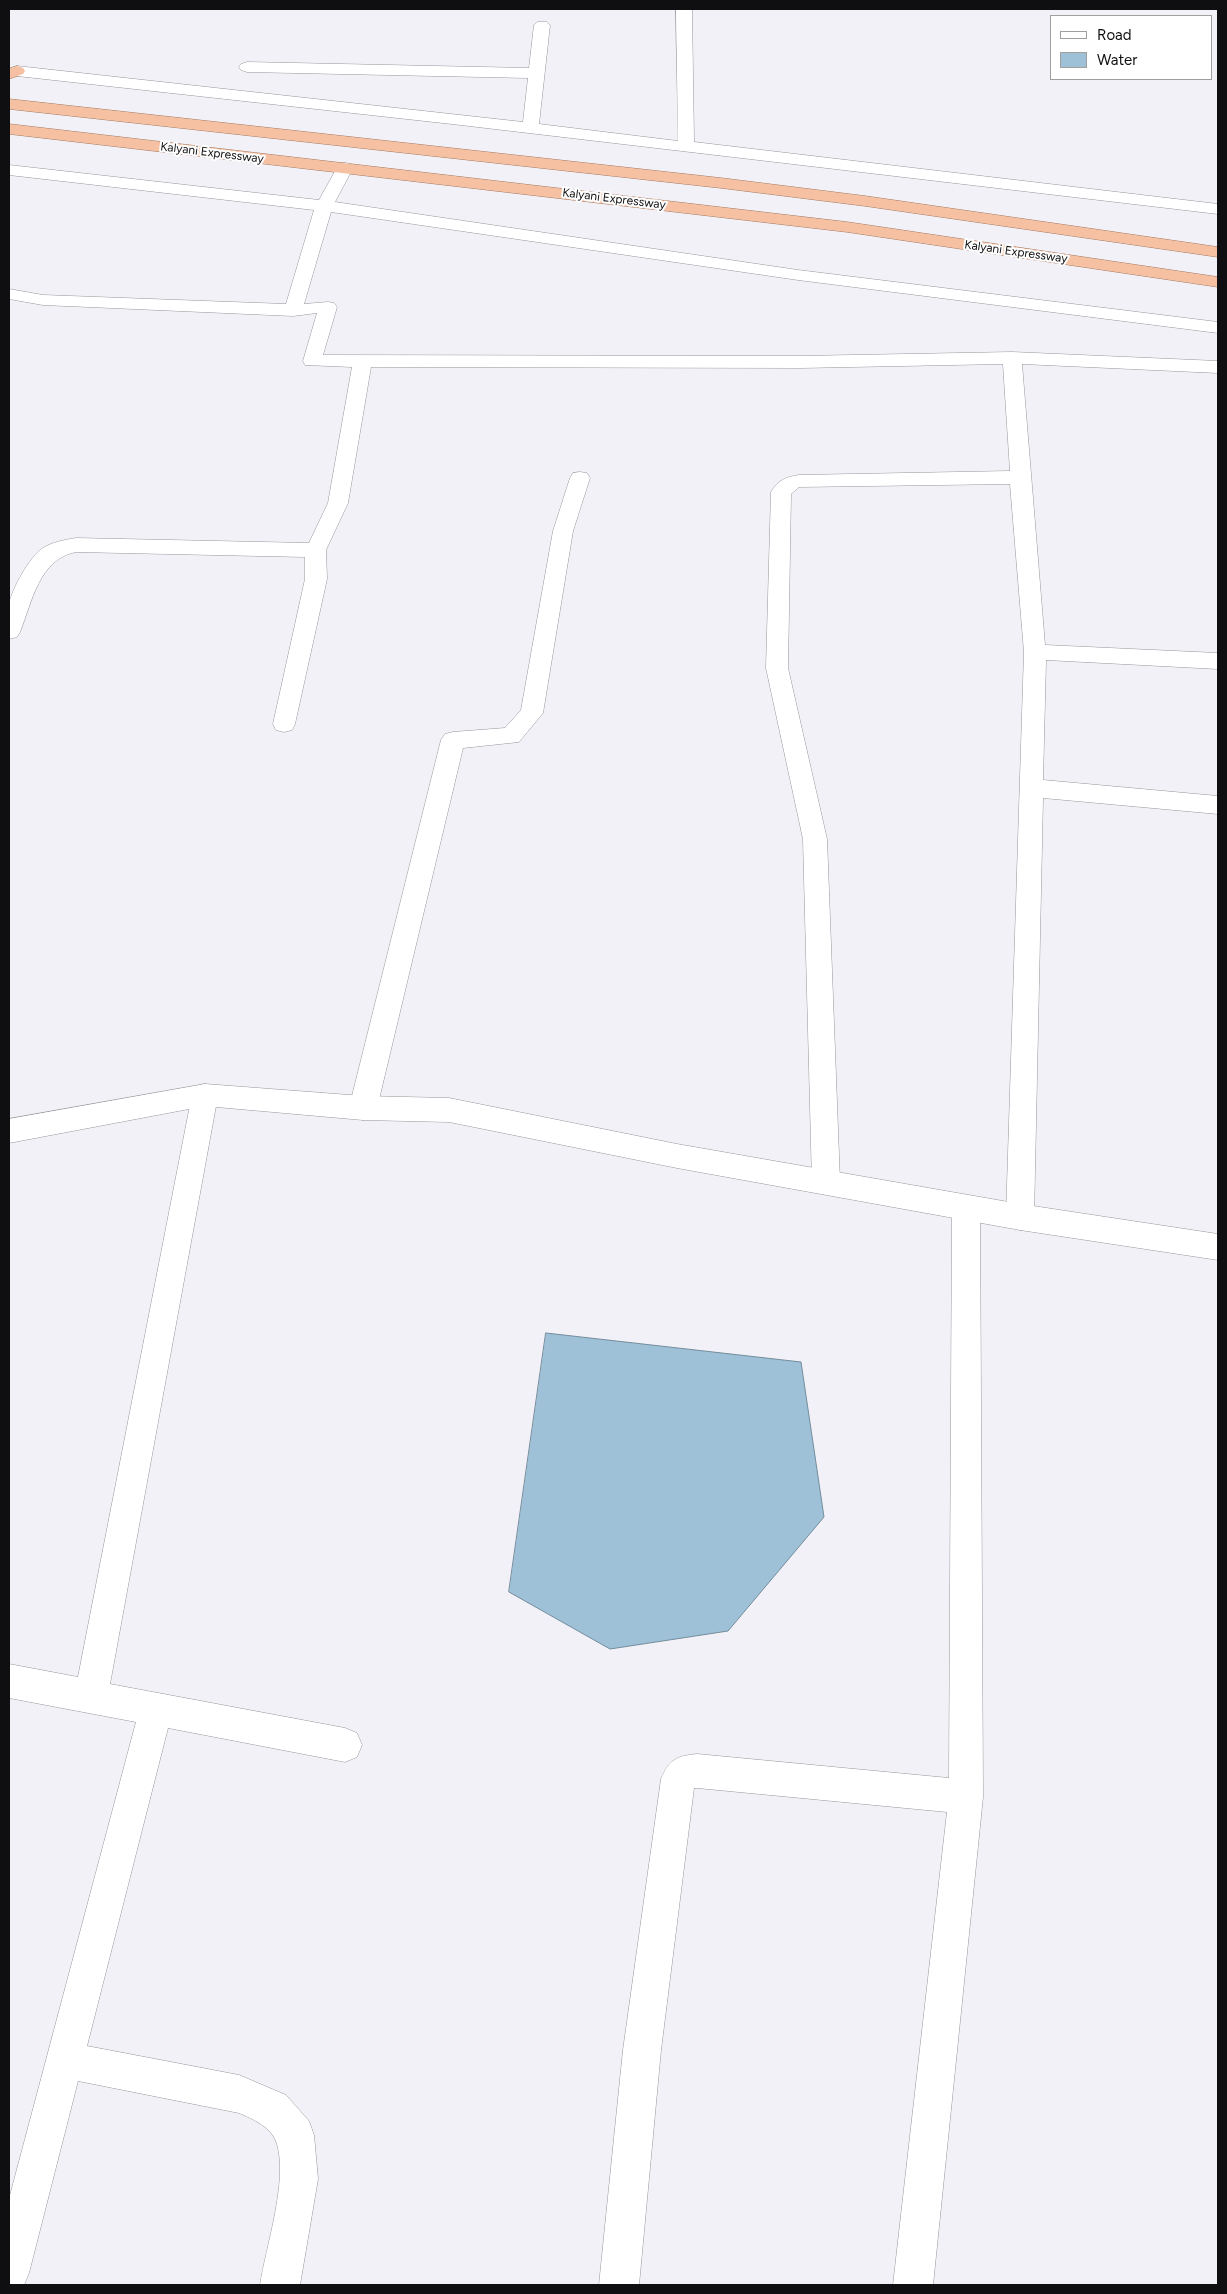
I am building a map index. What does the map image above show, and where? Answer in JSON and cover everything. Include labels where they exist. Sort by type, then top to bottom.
[{"type":"highway","name":"Kalyani Expressway","points":[[9,104],[712,182],[865,201],[1218,252]]},
{"type":"highway","name":"Kalyani Expressway","points":[[9,129],[847,227],[1218,282]]},
{"type":"street","points":[[684,9],[686,147]]},
{"type":"street","points":[[530,128],[542,25]]},
{"type":"street","points":[[247,67],[537,73]]},
{"type":"street","points":[[355,95],[363,69]]},
{"type":"street","points":[[11,72],[355,95],[530,128],[1218,209]]},
{"type":"street","points":[[293,310],[324,206],[345,168]]},
{"type":"street","points":[[9,170],[324,206],[798,274],[1218,327]]},
{"type":"street","points":[[9,294],[43,300],[293,310],[328,307],[312,361],[800,362],[1012,358],[1218,367]]},
{"type":"street","points":[[1012,358],[1035,652],[1020,1217]]},
{"type":"street","points":[[284,724],[316,579],[316,550],[338,503],[362,361]]},
{"type":"street","points":[[826,1182],[815,839],[777,668],[781,492],[790,483],[799,482],[1020,477]]},
{"type":"street","points":[[363,1108],[454,740],[511,736],[532,713],[563,531],[580,478]]},
{"type":"street","points":[[9,632],[36,570],[44,557],[58,549],[76,545],[316,550]]},
{"type":"street","points":[[1035,652],[1218,661]]},
{"type":"street","points":[[1032,788],[1218,805]]},
{"type":"street","points":[[91,1696],[205,1095]]},
{"type":"street","points":[[9,1131],[205,1095],[363,1108],[449,1110],[677,1156],[1020,1217],[1218,1247]]},
{"type":"street","points":[[913,2285],[966,1797],[966,1207]]},
{"type":"street","points":[[9,1681],[345,1745]]},
{"type":"street","points":[[9,2273],[156,1709]]},
{"type":"street","points":[[619,2285],[642,2050],[678,1779],[685,1772],[697,1771],[966,1797]]},
{"type":"street","points":[[64,2060],[239,2094],[273,2108],[295,2135],[299,2179],[280,2285]]},
{"type":"water","points":[[546,1333],[801,1362],[824,1517],[728,1631],[610,1649],[509,1592]]}]
